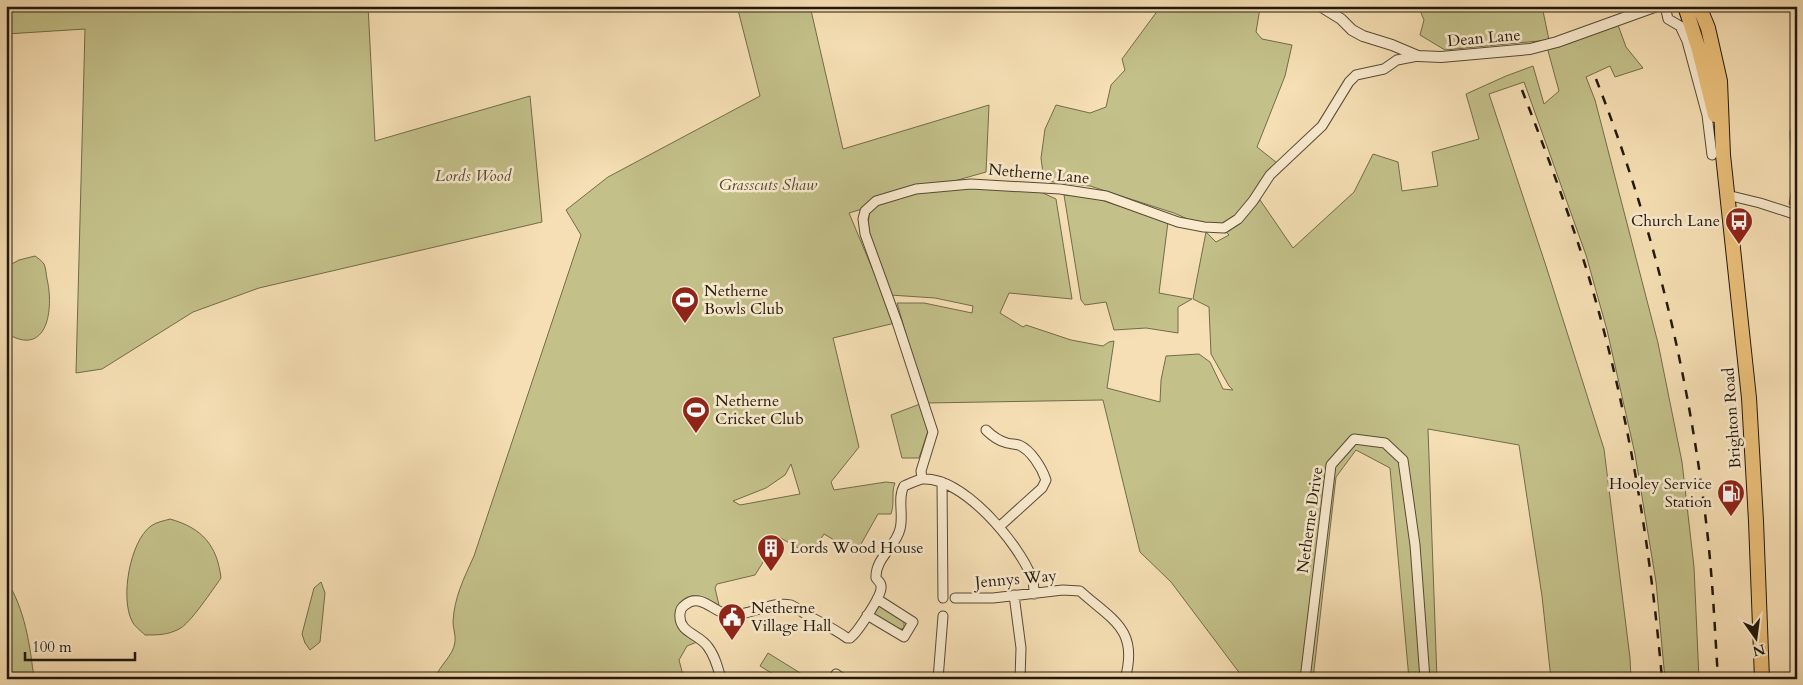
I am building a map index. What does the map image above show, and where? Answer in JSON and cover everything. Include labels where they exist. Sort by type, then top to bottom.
[{"type":"highway","name":"Brighton Road","points":[[1685,6],[1727,195],[1748,398],[1756,521],[1762,679]]},
{"type":"highway","name":"Brighton Road","points":[[1699,6],[1708,28],[1720,80],[1718,155]]},
{"type":"street","name":"Dean Lane","points":[[1320,6],[1341,19],[1352,30],[1418,56],[1442,57],[1530,49],[1557,42],[1657,6]]},
{"type":"street","name":"Brighton Road","points":[[1665,6],[1668,19],[1680,26],[1697,61]]},
{"type":"street","name":"Netherne Lane","points":[[922,479],[921,471],[934,432],[865,234],[863,219],[865,211],[876,201],[916,189],[972,184],[1050,188],[1106,196],[1178,222],[1204,227],[1224,228],[1238,219],[1253,202],[1270,175],[1322,126],[1349,82],[1356,75],[1384,69],[1397,60],[1418,56]]},
{"type":"street","points":[[1727,195],[1797,215]]},
{"type":"street","points":[[986,430],[1008,444],[1017,444],[1025,448],[1043,471],[1046,480],[1042,488],[999,527]]},
{"type":"street","name":"Netherne Drive","points":[[1305,679],[1331,465],[1354,439],[1385,443],[1403,460],[1415,545],[1425,679]]},
{"type":"street","points":[[720,679],[713,655],[708,646],[682,626],[680,612],[687,603],[697,601],[725,614],[743,613],[778,604],[791,606],[847,638],[853,636],[882,589],[881,583],[876,578],[875,570],[900,531],[902,490],[904,486],[922,479],[942,482],[978,504],[999,527],[1022,559],[1033,580],[1034,594]]},
{"type":"street","points":[[942,482],[944,598]]},
{"type":"street","name":"Jennys Way","points":[[955,598],[1034,594],[1081,588],[1118,625],[1128,643],[1129,664],[1125,679]]},
{"type":"street","points":[[1014,595],[1021,648],[1020,679]]},
{"type":"street","points":[[867,615],[904,637],[913,622],[877,599]]},
{"type":"street","points":[[938,679],[943,616]]},
{"type":"green space","name":"Lords Wood","points":[[6,6],[368,6],[375,141],[530,96],[542,222],[259,288],[193,312],[102,369],[76,373],[85,29],[6,34]]},
{"type":"green space","name":"Grasscuts Shaw","points":[[737,6],[810,6],[843,149],[989,105],[986,172],[926,189],[972,187],[1041,192],[1056,199],[1072,299],[1009,293],[1000,313],[1023,327],[1026,325],[1071,340],[1103,346],[1114,341],[1107,388],[1160,402],[1161,380],[1166,356],[1199,354],[1210,362],[1223,389],[1233,390],[1211,354],[1209,307],[1193,299],[1206,232],[1216,242],[1229,235],[1220,226],[1201,225],[1174,213],[1090,186],[1044,181],[1041,158],[1045,129],[1056,105],[1090,113],[1106,107],[1111,85],[1125,70],[1122,59],[1161,6],[1257,6],[1260,8],[1256,32],[1262,39],[1292,45],[1285,76],[1257,147],[1282,167],[1258,197],[1293,248],[1354,192],[1373,154],[1398,162],[1402,191],[1438,186],[1432,152],[1479,139],[1466,94],[1533,66],[1544,104],[1559,91],[1547,47],[1618,25],[1626,47],[1643,68],[1615,77],[1610,66],[1586,77],[1595,100],[1658,343],[1682,462],[1694,567],[1699,679],[1665,679],[1656,582],[1635,454],[1607,330],[1586,255],[1524,82],[1489,94],[1604,449],[1631,679],[1551,679],[1542,596],[1519,445],[1428,429],[1437,679],[1409,679],[1390,468],[1356,450],[1336,477],[1313,679],[1244,679],[1171,582],[1140,552],[1103,400],[926,403],[897,303],[924,303],[972,313],[973,306],[935,298],[890,295],[870,238],[869,216],[872,206],[849,213],[895,323],[833,338],[859,447],[831,482],[834,490],[886,482],[895,483],[891,514],[878,514],[856,553],[824,534],[810,555],[779,537],[755,575],[717,584],[715,588],[719,605],[700,596],[690,596],[685,599],[677,608],[676,620],[681,632],[697,642],[687,646],[679,660],[684,679],[435,679],[454,647],[453,622],[457,596],[474,556],[581,235],[566,210],[608,177],[760,96]],"holes":[[[791,464],[800,494],[740,505],[733,501],[766,488],[785,475]]]},
{"type":"green space","points":[[1418,6],[1558,6],[1543,11],[1549,40],[1445,50],[1420,35],[1424,20]]},
{"type":"green space","points":[[1797,116],[1797,207],[1789,204],[1793,183],[1790,132]]},
{"type":"green space","points":[[1064,195],[1086,195],[1168,222],[1159,293],[1192,299],[1178,307],[1178,333],[1146,328],[1114,330],[1106,302],[1085,305],[1081,300]]},
{"type":"green space","points":[[35,256],[45,267],[49,291],[48,316],[45,327],[39,335],[31,340],[20,339],[6,333],[6,267],[19,260]]},
{"type":"green space","points":[[920,404],[928,431],[919,458],[902,458],[891,415]]},
{"type":"green space","points":[[170,519],[191,527],[206,540],[216,556],[221,578],[184,626],[167,634],[145,635],[133,623],[129,611],[127,585],[129,570],[137,544],[144,533],[151,526]]},
{"type":"green space","points":[[6,580],[22,615],[34,679],[10,679],[6,658]]},
{"type":"green space","points":[[321,582],[325,593],[320,642],[310,650],[302,634],[314,588]]},
{"type":"green space","points":[[880,605],[904,621],[904,628],[898,630],[874,614]]},
{"type":"green space","points":[[768,653],[810,679],[781,679],[760,666]]},
{"type":"railway","points":[[1596,79],[1636,191],[1667,305],[1680,363],[1701,480],[1713,592],[1718,679]]},
{"type":"railway","points":[[1522,90],[1580,248],[1614,371],[1644,524],[1662,679]]},
{"type":"place","name":"Church Lane","points":[[1739,245]]},
{"type":"place","name":"Netherne Bowls Club","points":[[685,324]]},
{"type":"place","name":"Netherne Cricket Club","points":[[696,434]]},
{"type":"place","name":"Hooley Service Station","points":[[1731,517]]},
{"type":"place","name":"Lords Wood House","points":[[771,572]]},
{"type":"place","name":"Netherne Village Hall","points":[[732,641]]}]
